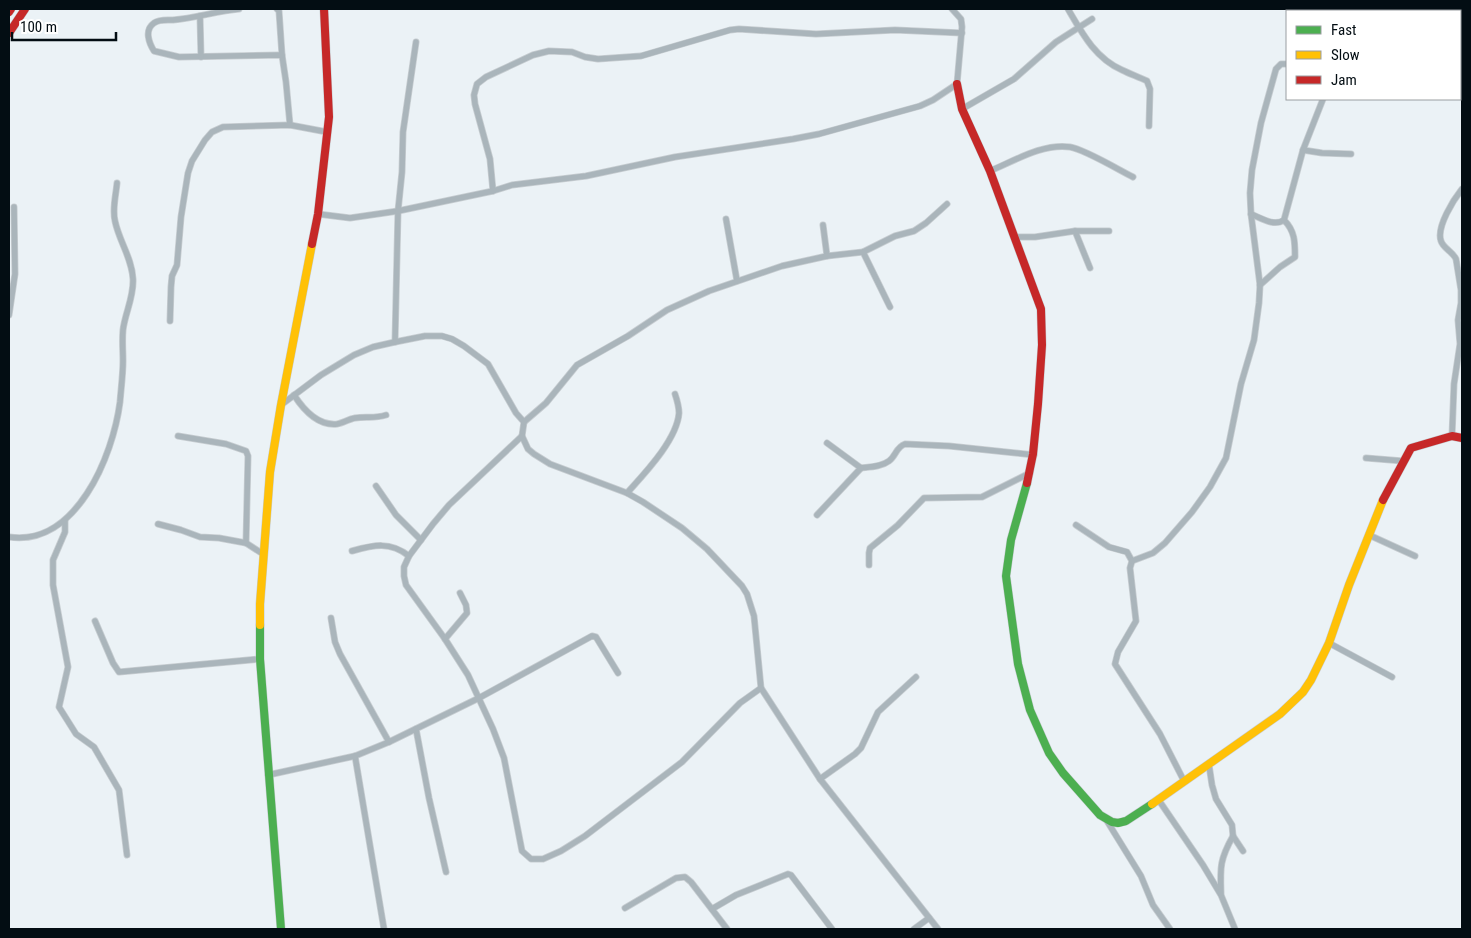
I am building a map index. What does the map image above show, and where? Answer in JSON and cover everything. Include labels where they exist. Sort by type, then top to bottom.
[{"type":"main road","points":[[9,33],[25,9]]},
{"type":"main road","points":[[281,929],[260,659],[260,604],[270,472],[318,214],[327,132],[328,97],[323,10]]},
{"type":"main road","points":[[957,84],[962,108],[990,171],[1039,303],[1042,318],[1034,455],[1007,563],[1014,648],[1021,686],[1032,715],[1056,764],[1067,780],[1107,821],[1120,823],[1126,821],[1280,714],[1297,698],[1311,680],[1329,643],[1349,585],[1382,501],[1411,448],[1452,436],[1462,438]]},
{"type":"street","points":[[239,9],[217,11],[200,16],[160,20],[153,23],[149,29],[148,36],[154,51],[179,57],[282,55]]},
{"type":"street","points":[[277,9],[279,11],[290,125]]},
{"type":"street","points":[[318,214],[350,218],[398,210],[492,191],[512,185],[586,176],[675,157],[819,134],[920,106],[957,84],[962,33],[961,19],[952,9]]},
{"type":"street","points":[[1068,9],[1098,55],[1122,70],[1148,81],[1150,88],[1149,126]]},
{"type":"street","points":[[200,16],[201,57]]},
{"type":"street","points":[[962,108],[1014,80],[1043,53],[1092,19]]},
{"type":"street","points":[[492,191],[490,159],[474,95],[478,84],[486,77],[533,55],[549,51],[572,52],[598,59],[641,56],[739,29],[816,34],[896,30],[962,33]]},
{"type":"street","points":[[395,342],[398,210],[402,180],[403,132],[416,42]]},
{"type":"street","points":[[1132,561],[1153,553],[1165,543],[1192,512],[1210,487],[1226,458],[1241,384],[1254,340],[1260,285],[1251,214],[1252,170],[1261,123],[1277,67],[1281,64],[1286,64]]},
{"type":"street","points":[[1251,214],[1274,223],[1280,223],[1284,220],[1303,150],[1323,100]]},
{"type":"street","points":[[170,320],[172,276],[177,265],[181,217],[188,173],[192,160],[205,140],[212,132],[223,127],[290,125],[327,132]]},
{"type":"street","points":[[990,171],[1036,152],[1072,147],[1132,177]]},
{"type":"street","points":[[1303,150],[1351,154]]},
{"type":"street","points":[[9,537],[23,539],[36,536],[65,521],[77,508],[93,483],[110,444],[120,404],[123,328],[133,289],[130,261],[115,222],[117,183]]},
{"type":"street","points":[[1452,436],[1454,424],[1454,384],[1460,344],[1458,320],[1461,290],[1459,259],[1441,242],[1440,234],[1451,206],[1462,189]]},
{"type":"street","points":[[938,929],[820,779],[761,688],[754,616],[747,594],[742,586],[707,549],[682,528],[627,493],[550,464],[528,449],[522,436],[524,422],[546,403],[578,365],[628,336],[667,310],[709,291],[782,266],[827,256],[863,252],[895,236],[914,231],[947,204]]},
{"type":"street","points":[[9,315],[14,274],[14,207]]},
{"type":"street","points":[[726,219],[736,281]]},
{"type":"street","points":[[1260,285],[1294,257],[1294,234],[1292,228],[1284,220]]},
{"type":"street","points":[[823,225],[827,256]]},
{"type":"street","points":[[1015,237],[1035,237],[1075,231],[1109,232]]},
{"type":"street","points":[[1075,231],[1090,268]]},
{"type":"street","points":[[863,252],[890,307]]},
{"type":"street","points":[[281,405],[337,364],[354,355],[373,347],[395,342],[425,336],[442,336],[464,346],[488,364],[516,413],[524,422]]},
{"type":"street","points":[[627,493],[657,457],[670,437],[679,413],[675,394]]},
{"type":"street","points":[[294,395],[302,408],[315,418],[328,424],[338,424],[354,418],[375,418],[386,415]]},
{"type":"street","points":[[178,436],[226,444],[246,451],[248,456],[246,543]]},
{"type":"street","points":[[522,436],[449,505],[409,556],[404,567],[406,585],[468,675],[504,758],[522,851],[531,859],[543,859],[561,851],[585,836],[671,772],[740,703],[761,688]]},
{"type":"street","points":[[827,443],[861,468]]},
{"type":"street","points":[[817,515],[861,468],[884,464],[892,458],[899,447],[905,444],[949,446],[1034,455]]},
{"type":"street","points":[[1366,458],[1403,461]]},
{"type":"street","points":[[869,565],[870,548],[898,525],[924,498],[982,497],[1030,473]]},
{"type":"street","points":[[376,486],[396,515],[421,540]]},
{"type":"street","points":[[65,521],[65,532],[53,560],[53,585],[68,667],[59,707],[76,734],[94,746],[119,790],[127,855]]},
{"type":"street","points":[[158,524],[200,537],[246,543],[263,554]]},
{"type":"street","points":[[1076,525],[1109,546],[1126,552],[1132,561],[1130,568],[1136,621],[1118,652],[1115,664],[1160,734],[1184,781]]},
{"type":"street","points":[[1369,535],[1415,556]]},
{"type":"street","points":[[352,551],[375,544],[399,548],[409,556]]},
{"type":"street","points":[[445,639],[467,613],[466,605],[460,593]]},
{"type":"street","points":[[330,618],[340,654],[388,742]]},
{"type":"street","points":[[95,621],[118,672],[260,659]]},
{"type":"street","points":[[268,775],[355,756],[388,742],[478,698],[592,636],[596,637],[618,673]]},
{"type":"street","points":[[1329,643],[1392,678]]},
{"type":"street","points":[[820,779],[861,748],[878,712],[916,677]]},
{"type":"street","points":[[416,729],[446,872]]},
{"type":"street","points":[[355,756],[384,929]]},
{"type":"street","points":[[1209,765],[1213,791],[1232,825],[1233,836],[1243,850]]},
{"type":"street","points":[[1158,799],[1195,852],[1221,895],[1235,929]]},
{"type":"street","points":[[1107,821],[1141,876],[1154,905],[1170,929]]},
{"type":"street","points":[[1221,895],[1221,862],[1233,836]]},
{"type":"street","points":[[712,909],[736,895],[788,874],[791,875],[832,929]]},
{"type":"street","points":[[625,908],[676,878],[688,878],[728,929]]},
{"type":"street","points":[[914,929],[929,918]]},
{"type":"traffic: fast","points":[[1027,483],[1011,540],[1006,576],[1018,664],[1030,710],[1049,753],[1063,773],[1100,815],[1112,822],[1118,823],[1126,821],[1152,804]]},
{"type":"traffic: fast","points":[[260,625],[260,659],[281,929]]},
{"type":"traffic: slow","points":[[260,625],[270,472],[312,244]]},
{"type":"traffic: slow","points":[[1152,804],[1280,714],[1303,692],[1329,643],[1349,585],[1383,500]]},
{"type":"traffic: jam","points":[[9,33],[25,9]]},
{"type":"traffic: jam","points":[[312,244],[318,214],[329,117],[324,9]]},
{"type":"traffic: jam","points":[[957,84],[962,109],[990,171],[1041,309],[1042,345],[1038,404],[1033,454],[1027,483]]},
{"type":"traffic: jam","points":[[1383,500],[1411,448],[1452,436],[1462,438]]}]
